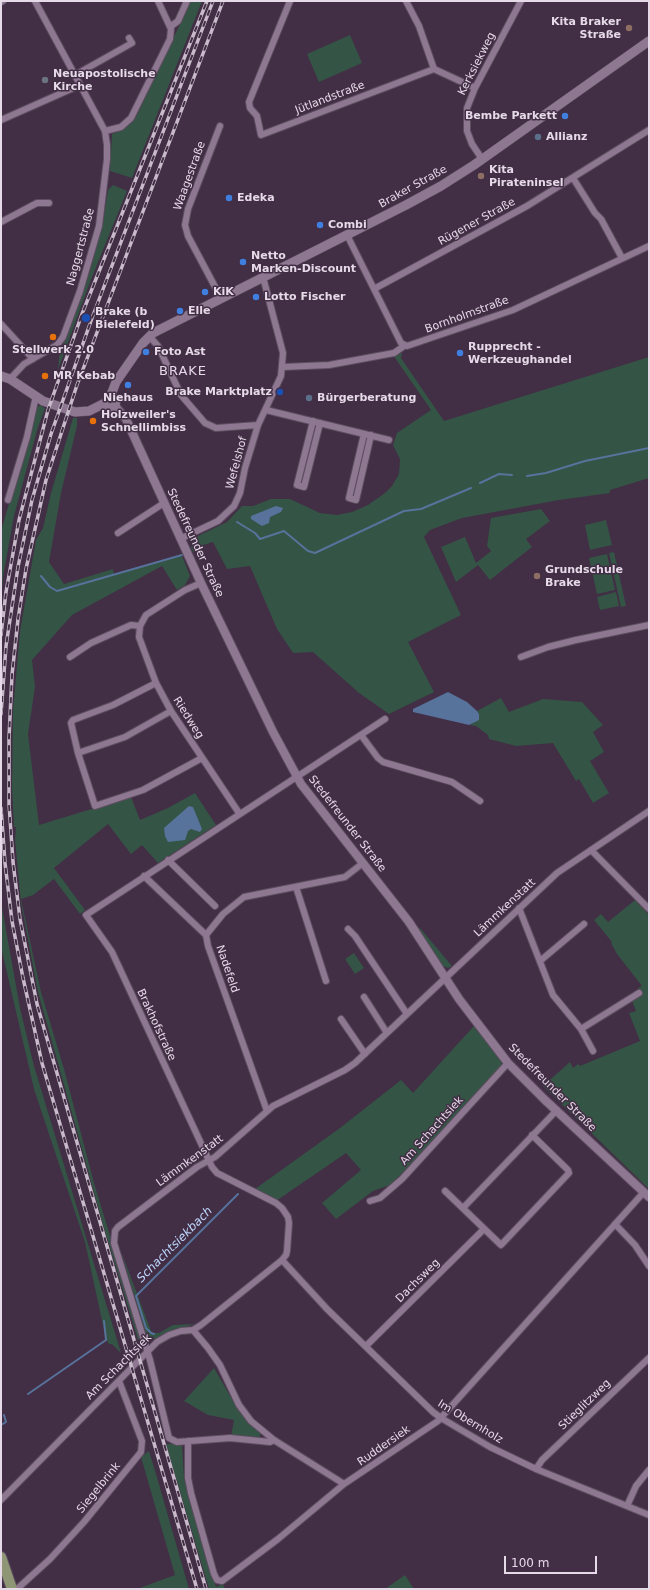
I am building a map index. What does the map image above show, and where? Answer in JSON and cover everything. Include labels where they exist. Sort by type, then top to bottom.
[{"type":"main road","name":"Braker Straße","points":[[112,395],[120,375],[149,336],[157,330],[419,199],[482,159],[649,41]]},
{"type":"main road","points":[[1,376],[10,379],[47,403],[79,412],[89,411],[104,404]]},
{"type":"main road","points":[[112,395],[116,400],[115,406],[110,409],[104,404],[104,398],[112,395]]},
{"type":"main road","points":[[1,1557],[12,1589]]},
{"type":"street","name":"Naggertstraße","points":[[10,379],[19,368],[57,345],[61,341],[80,291],[101,216],[107,159],[105,131],[35,1]]},
{"type":"street","points":[[105,131],[121,127],[134,114],[170,39],[172,32],[158,1]]},
{"type":"street","points":[[170,26],[178,21],[187,1]]},
{"type":"street","name":"Jütlandstraße","points":[[290,1],[248,102],[250,108],[257,116],[261,135],[434,68]]},
{"type":"street","points":[[406,1],[417,21],[434,68],[475,88]]},
{"type":"street","name":"Kerksiekweg","points":[[482,159],[469,137],[466,120],[467,108],[475,88],[521,1]]},
{"type":"street","points":[[74,75],[132,43],[129,38]]},
{"type":"street","points":[[1,120],[80,85]]},
{"type":"street","name":"Waagestraße","points":[[220,126],[188,209],[185,225],[188,236],[221,298]]},
{"type":"street","name":"Rügener Straße","points":[[374,289],[497,222],[573,178],[649,130]]},
{"type":"street","points":[[573,178],[595,213],[601,219],[622,258]]},
{"type":"street","points":[[1,222],[37,203],[49,203]]},
{"type":"street","points":[[347,235],[404,346]]},
{"type":"street","name":"Bornholmstraße","points":[[283,368],[329,365],[394,352],[404,346],[412,346],[510,311],[649,246]]},
{"type":"street","name":"Wefelshof","points":[[180,540],[218,521],[234,506],[240,493],[245,468],[258,425],[278,386],[283,368],[282,345],[263,277]]},
{"type":"street","points":[[1,324],[33,359]]},
{"type":"street","points":[[149,336],[158,346],[182,395],[205,423],[216,428],[258,425]]},
{"type":"street","points":[[8,500],[27,437],[36,396]]},
{"type":"street","name":"Stedefreunder Straße","points":[[115,406],[126,419],[180,540],[297,777],[409,922],[445,978],[506,1065],[554,1112],[644,1195]]},
{"type":"street","points":[[266,410],[389,440]]},
{"type":"street","points":[[313,421],[297,485],[304,487],[320,423]]},
{"type":"street","points":[[364,434],[349,498],[356,500],[371,435]]},
{"type":"street","points":[[118,533],[164,503]]},
{"type":"street","points":[[70,657],[91,643],[131,625],[140,626],[142,620],[151,612],[185,590],[201,583]]},
{"type":"street","points":[[521,657],[548,647],[649,625]]},
{"type":"street","name":"Riedweg","points":[[140,626],[140,642],[156,682],[171,711],[239,813]]},
{"type":"street","points":[[156,682],[113,705],[73,720],[71,726],[94,806],[143,790],[202,758]]},
{"type":"street","points":[[78,753],[125,737],[171,711]]},
{"type":"street","name":"Brakhofstraße","points":[[284,1258],[288,1217],[276,1203],[218,1173],[212,1167],[112,952],[86,915],[239,813],[385,719]]},
{"type":"street","points":[[361,735],[380,761],[452,782],[480,801]]},
{"type":"street","name":"Lämmkenstatt","points":[[148,1351],[114,1243],[114,1231],[197,1167],[215,1157],[273,1106],[345,1070],[365,1054],[557,873],[649,811]]},
{"type":"street","points":[[591,850],[649,910]]},
{"type":"street","points":[[168,860],[215,906]]},
{"type":"street","name":"Nadefeld","points":[[267,1111],[208,946],[206,935],[223,914],[244,897],[346,877],[363,863]]},
{"type":"street","points":[[144,876],[206,935]]},
{"type":"street","points":[[296,887],[326,981]]},
{"type":"street","points":[[519,908],[553,995],[581,1029],[593,1051]]},
{"type":"street","points":[[540,961],[584,924]]},
{"type":"street","points":[[348,929],[374,962],[407,1014]]},
{"type":"street","points":[[581,1029],[639,993]]},
{"type":"street","points":[[364,996],[387,1033]]},
{"type":"street","points":[[341,1019],[365,1054]]},
{"type":"street","name":"Am Schachtsiek","points":[[370,1201],[380,1198],[402,1179],[506,1065]]},
{"type":"street","points":[[463,1208],[554,1112]]},
{"type":"street","points":[[445,1191],[501,1246],[568,1173],[568,1170],[532,1135]]},
{"type":"street","name":"Ruddersiek","points":[[188,1441],[188,1478],[191,1493],[214,1574],[219,1581],[226,1580],[344,1484],[357,1477],[441,1418],[615,1224],[644,1195]]},
{"type":"street","points":[[615,1224],[635,1246],[649,1266]]},
{"type":"street","name":"Dachsweg","points":[[366,1346],[484,1229]]},
{"type":"street","name":"Am Schachtsiek","points":[[1,1500],[148,1351],[168,1335],[181,1331],[193,1330],[201,1325],[284,1258]]},
{"type":"street","name":"Im Obernholz","points":[[284,1258],[328,1309],[433,1412],[441,1418],[490,1447],[536,1469],[649,1516]]},
{"type":"street","points":[[193,1330],[220,1365],[244,1413],[274,1440],[344,1484]]},
{"type":"street","points":[[148,1351],[166,1433],[171,1440],[188,1441],[230,1438],[270,1442],[274,1440]]},
{"type":"street","name":"Stieglitzweg","points":[[536,1469],[542,1460],[649,1358]]},
{"type":"street","name":"Siegelbrink","points":[[18,1589],[50,1559],[84,1522],[141,1452],[142,1441],[119,1381]]},
{"type":"street","points":[[627,1506],[636,1486],[649,1470]]},
{"type":"green space","points":[[191,1],[202,1],[132,178],[110,171],[112,134],[123,129],[136,117]]},
{"type":"green space","points":[[350,35],[362,63],[319,82],[307,54]]},
{"type":"green space","points":[[113,185],[127,191],[90,282],[58,370],[60,349],[63,350],[63,344],[67,338],[90,271],[103,223],[108,190]]},
{"type":"green space","points":[[402,353],[401,358],[444,421],[649,357],[649,478],[610,490],[610,493],[559,500],[462,518],[430,530],[424,537],[461,615],[408,642],[434,692],[389,714],[359,693],[313,652],[293,653],[277,629],[250,566],[227,569],[213,542],[200,546],[193,552],[191,548],[196,537],[227,522],[242,506],[253,506],[271,499],[290,499],[320,513],[337,515],[352,512],[368,505],[385,493],[392,486],[399,474],[400,459],[393,445],[397,433],[431,410],[393,355]]},
{"type":"green space","points":[[41,405],[45,409],[38,427],[14,516],[3,577],[1,603],[1,531],[35,413],[37,407]]},
{"type":"green space","points":[[73,418],[77,418],[77,426],[61,493],[49,562],[64,584],[113,569],[114,575],[182,556],[190,576],[185,585],[177,590],[162,566],[72,615],[32,660],[35,687],[28,734],[39,825],[131,797],[140,820],[168,808],[195,793],[216,825],[158,863],[142,845],[131,854],[108,824],[54,868],[85,910],[80,914],[54,879],[33,895],[21,899],[41,992],[64,1069],[94,1183],[141,1338],[138,1340],[104,1228],[38,992],[21,903],[15,840],[16,827],[14,827],[12,787],[13,711],[20,631],[36,540],[43,528],[51,493]]},
{"type":"green space","points":[[541,509],[550,521],[526,539],[532,547],[490,580],[478,565],[456,582],[441,547],[465,537],[476,563],[491,551],[487,546],[491,518]]},
{"type":"green space","points":[[606,520],[612,545],[590,550],[585,525]]},
{"type":"green space","points":[[614,552],[626,606],[621,607],[609,553]]},
{"type":"green space","points":[[607,554],[615,590],[597,594],[589,558]]},
{"type":"green space","points":[[616,592],[619,606],[600,610],[597,597]]},
{"type":"green space","points":[[501,698],[509,712],[543,699],[582,702],[603,725],[593,732],[604,752],[590,761],[609,793],[593,803],[579,779],[576,781],[553,743],[516,746],[489,739],[488,735],[476,726],[469,725],[472,724],[479,714],[477,711]]},
{"type":"green space","points":[[635,900],[649,915],[649,1189],[543,1086],[570,1062],[573,1068],[578,1064],[580,1066],[640,1041],[629,1013],[636,1011],[632,1001],[642,995],[638,988],[642,986],[617,954],[611,943],[612,942],[594,920],[601,914],[608,922]]},
{"type":"green space","points":[[1,902],[20,1008],[34,1066],[121,1353],[112,1344],[109,1344],[106,1339],[85,1242],[34,1089],[1,947]]},
{"type":"green space","points":[[420,928],[452,966],[448,968],[441,965],[418,929]]},
{"type":"green space","points":[[354,953],[364,968],[355,974],[345,959]]},
{"type":"green space","points":[[474,1026],[501,1060],[502,1065],[416,1159],[390,1185],[373,1191],[336,1219],[322,1203],[361,1170],[346,1153],[276,1201],[255,1189],[340,1128],[401,1080],[413,1093]]},
{"type":"green space","points":[[121,1251],[151,1331],[154,1333],[159,1333],[173,1325],[195,1324],[168,1332],[156,1339],[149,1338],[145,1331]]},
{"type":"green space","points":[[214,1368],[240,1413],[260,1432],[260,1439],[231,1436],[234,1420],[208,1415],[184,1401]]},
{"type":"green space","points":[[166,1444],[182,1444],[184,1479],[216,1587],[223,1584],[225,1589],[209,1589]]},
{"type":"green space","points":[[149,1451],[189,1589],[137,1589],[175,1575],[141,1457]]},
{"type":"green space","points":[[405,1575],[414,1589],[385,1589]]},
{"type":"water","points":[[276,506],[283,508],[281,512],[270,517],[269,523],[262,526],[251,519],[251,516]]},
{"type":"water","points":[[448,692],[467,702],[477,711],[479,714],[479,720],[469,725],[413,712],[413,709]]},
{"type":"water","points":[[189,806],[193,807],[202,829],[200,832],[191,829],[188,831],[185,840],[168,842],[165,836],[164,828]]},
{"type":"waterway","points":[[527,476],[546,473],[585,461],[649,448]]},
{"type":"waterway","points":[[480,483],[499,474],[512,475]]},
{"type":"waterway","points":[[237,522],[255,533],[260,539],[284,531],[308,551],[315,553],[404,511],[421,509],[471,488]]},
{"type":"waterway","points":[[41,576],[50,587],[57,591],[182,555]]},
{"type":"waterway","name":"Schachtsiekbach","points":[[154,1334],[146,1328],[136,1296],[238,1194]]},
{"type":"waterway","name":"Schachtsiekbach","points":[[28,1394],[106,1340],[104,1321]]},
{"type":"waterway","name":"Schachtsiekbach","points":[[1,1425],[6,1422],[4,1415]]},
{"type":"railway","points":[[1,635],[6,592],[19,520],[48,410],[82,314],[207,1]]},
{"type":"railway","points":[[1,714],[6,646],[18,567],[32,500],[51,434],[92,318],[213,1]]},
{"type":"railway","points":[[206,1589],[37,1004],[20,919],[13,862],[9,804],[9,738],[12,675],[18,619],[26,569],[46,480],[77,385],[223,1]]},
{"type":"railway","points":[[1,808],[5,863],[12,921],[42,1063],[197,1589]]},
{"type":"place","name":"Kita Braker Straße","points":[[629,28]]},
{"type":"place","name":"Neuapostolische Kirche","points":[[45,80]]},
{"type":"place","name":"Bembe Parkett","points":[[565,116]]},
{"type":"place","name":"Allianz","points":[[538,137]]},
{"type":"place","name":"Kita Pirateninsel","points":[[481,176]]},
{"type":"place","name":"Edeka","points":[[229,198]]},
{"type":"place","name":"Combi","points":[[320,225]]},
{"type":"place","name":"Netto Marken-Discount","points":[[243,262]]},
{"type":"place","name":"KiK","points":[[205,292]]},
{"type":"place","name":"Lotto Fischer","points":[[256,297]]},
{"type":"place","name":"Elle","points":[[180,311]]},
{"type":"place","name":"Brake (b Bielefeld)","points":[[86,318]]},
{"type":"place","name":"Stellwerk 2.0","points":[[53,337]]},
{"type":"place","name":"Foto Ast","points":[[146,352]]},
{"type":"place","name":"Rupprecht - Werkzeughandel","points":[[460,353]]},
{"type":"place","name":"MR Kebab","points":[[45,376]]},
{"type":"place","name":"Niehaus","points":[[128,385]]},
{"type":"place","name":"Brake Marktplatz","points":[[280,392]]},
{"type":"place","name":"Bürgerberatung","points":[[309,398]]},
{"type":"place","name":"Holzweiler's Schnellimbiss","points":[[93,421]]},
{"type":"place","name":"Grundschule Brake","points":[[537,576]]},
{"type":"district","name":"BRAKE","points":[[183,372]]}]
